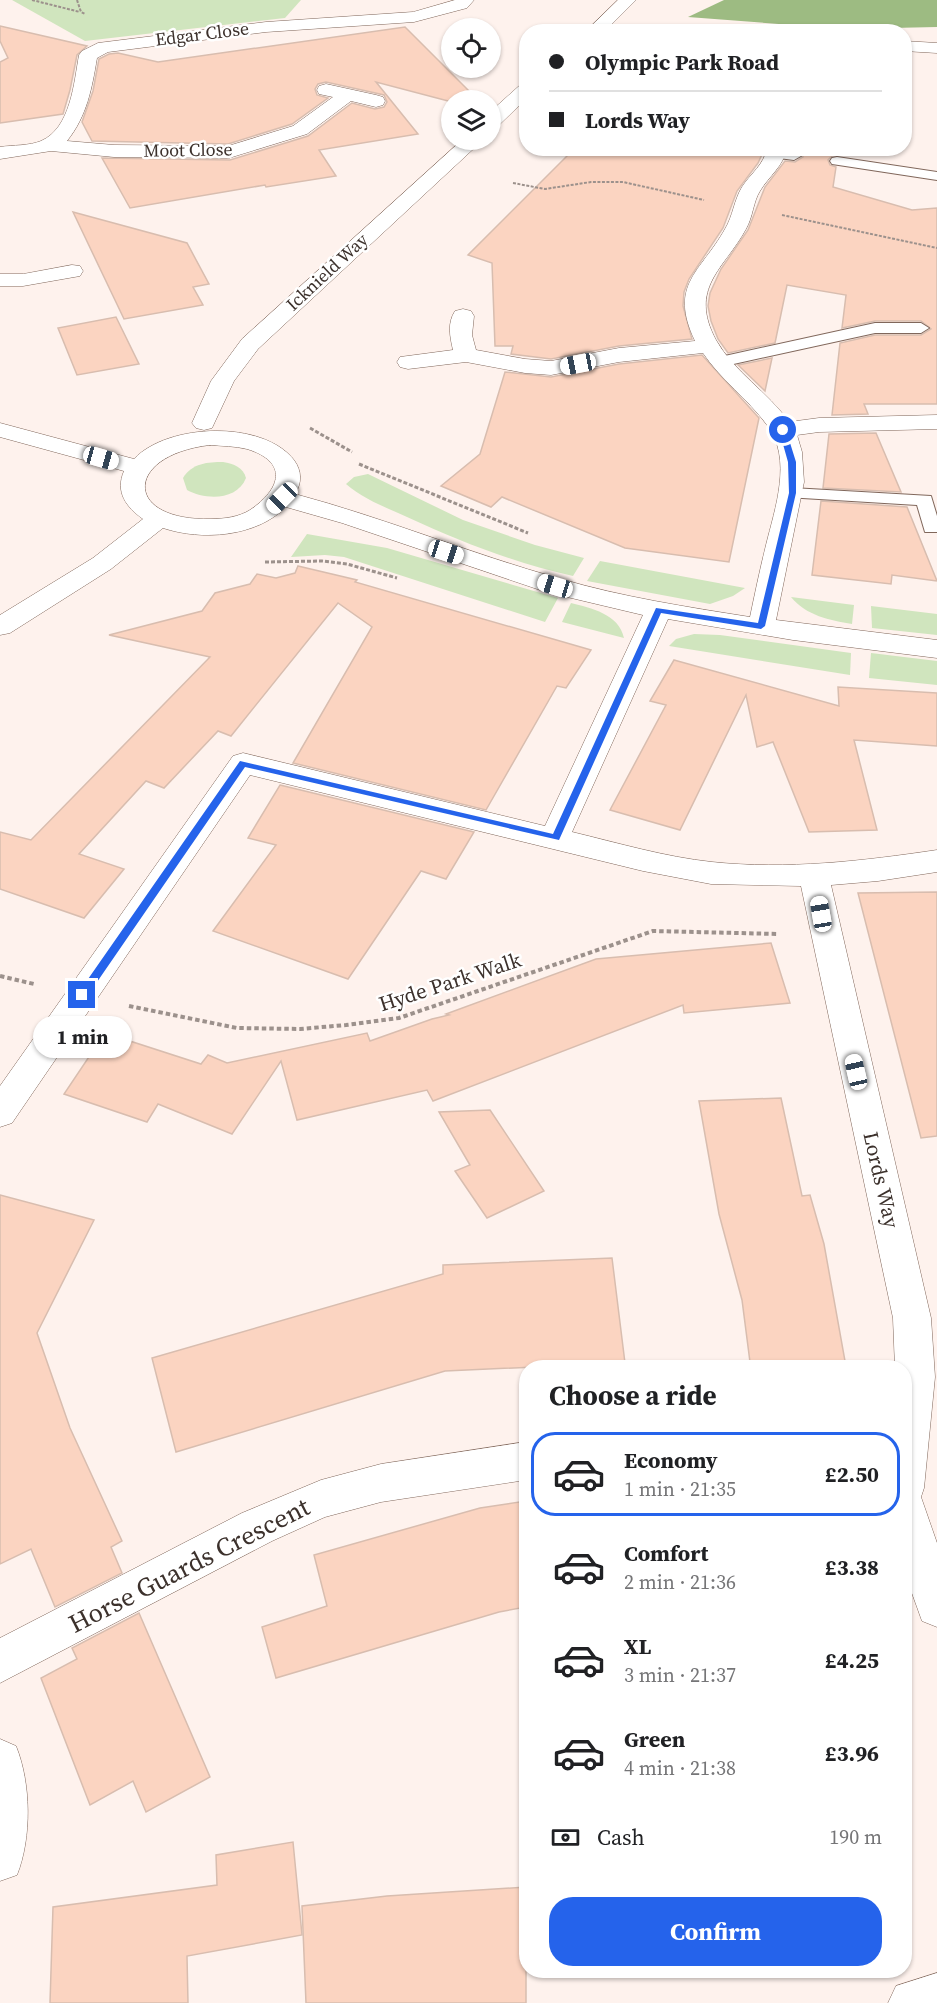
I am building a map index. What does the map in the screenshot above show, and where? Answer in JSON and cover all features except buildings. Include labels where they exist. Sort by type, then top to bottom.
[{"type":"street","name":"Edgar Close","points":[[50,145],[70,126],[88,55],[104,47],[266,27],[414,17],[461,4],[466,0]]},
{"type":"street","points":[[602,24],[628,0]]},
{"type":"street","points":[[912,46],[937,48]]},
{"type":"street","points":[[321,89],[376,101]]},
{"type":"street","name":"Moot Close","points":[[50,145],[114,151],[229,152],[300,130],[347,95]]},
{"type":"street","points":[[501,113],[519,96]]},
{"type":"street","points":[[0,153],[50,145]]},
{"type":"street","name":"Icknield Way","points":[[204,423],[219,386],[250,344],[462,150]]},
{"type":"street","points":[[761,626],[792,493],[792,462],[783,430],[714,354],[701,330],[696,297],[700,279],[717,252],[737,227],[749,192],[779,156]]},
{"type":"street","points":[[0,280],[23,280],[72,271]]},
{"type":"street","points":[[463,316],[461,335],[466,355]]},
{"type":"street","points":[[408,362],[466,355],[525,366],[551,368],[619,355],[714,354]]},
{"type":"street","points":[[783,430],[819,425],[937,422]]},
{"type":"street","points":[[0,430],[139,468]]},
{"type":"street","points":[[210,438],[242,440],[269,449],[285,463],[290,480],[282,498],[260,515],[227,526],[191,527],[158,519],[147,513],[133,496],[131,487],[139,468],[157,453],[184,442],[210,438]]},
{"type":"street","points":[[282,498],[316,507],[510,572],[608,599],[658,610],[761,626],[937,649]]},
{"type":"street","points":[[0,627],[26,608],[137,541],[158,519]]},
{"type":"street","points":[[555,837],[658,610]]},
{"type":"street","points":[[0,1113],[243,763],[643,860],[711,873],[767,876],[814,875],[878,870],[937,861]]},
{"type":"street","name":"Lords Way","points":[[814,875],[825,934],[912,1318],[915,1377],[912,1398]]},
{"type":"street","name":"Horse Guards Crescent","points":[[0,1661],[257,1527],[321,1499],[381,1483],[519,1462]]},
{"type":"street","points":[[912,1530],[937,1606]]},
{"type":"street","points":[[0,1762],[3,1779],[3,1837],[0,1858]]},
{"type":"street","points":[[913,2003],[937,1997]]},
{"type":"lane","points":[[837,161],[937,176]]},
{"type":"lane","points":[[714,354],[875,328],[921,328]]},
{"type":"lane","points":[[792,493],[925,500],[931,528]]},
{"type":"path","points":[[32,0],[81,12]]},
{"type":"path","points":[[360,464],[537,537]]},
{"type":"path","name":"Hyde Park Walk","points":[[82,995],[237,1028],[300,1029],[346,1026],[399,1017],[602,946],[653,932],[825,934]]},
{"type":"green space","points":[[12,0],[301,0],[285,18],[85,41]]},
{"type":"green space","points":[[724,0],[937,0],[937,27],[912,28],[912,24],[780,24],[688,17]]},
{"type":"green space","points":[[223,462],[237,467],[245,474],[246,478],[242,486],[236,491],[228,495],[211,497],[187,490],[183,478],[191,469],[206,463]]},
{"type":"green space","points":[[368,474],[463,520],[535,545],[584,558],[573,576],[530,565],[468,543],[375,503],[346,484],[354,477]]},
{"type":"green space","points":[[307,534],[387,548],[558,598],[545,622],[344,557],[325,555],[291,557]]},
{"type":"green space","points":[[600,561],[745,588],[733,596],[710,604],[587,581]]},
{"type":"green space","points":[[791,597],[854,605],[852,624],[811,613]]},
{"type":"green space","points":[[571,603],[603,613],[616,623],[624,638],[562,622]]},
{"type":"green space","points":[[871,606],[937,614],[937,635],[872,628]]},
{"type":"green space","points":[[694,634],[720,635],[851,653],[850,675],[669,646],[676,639]]},
{"type":"green space","points":[[871,653],[937,661],[937,685],[869,678]]},
{"type":"route","points":[[82,995],[243,763],[555,837],[658,610],[761,626],[792,493],[792,462],[783,430]]}]
